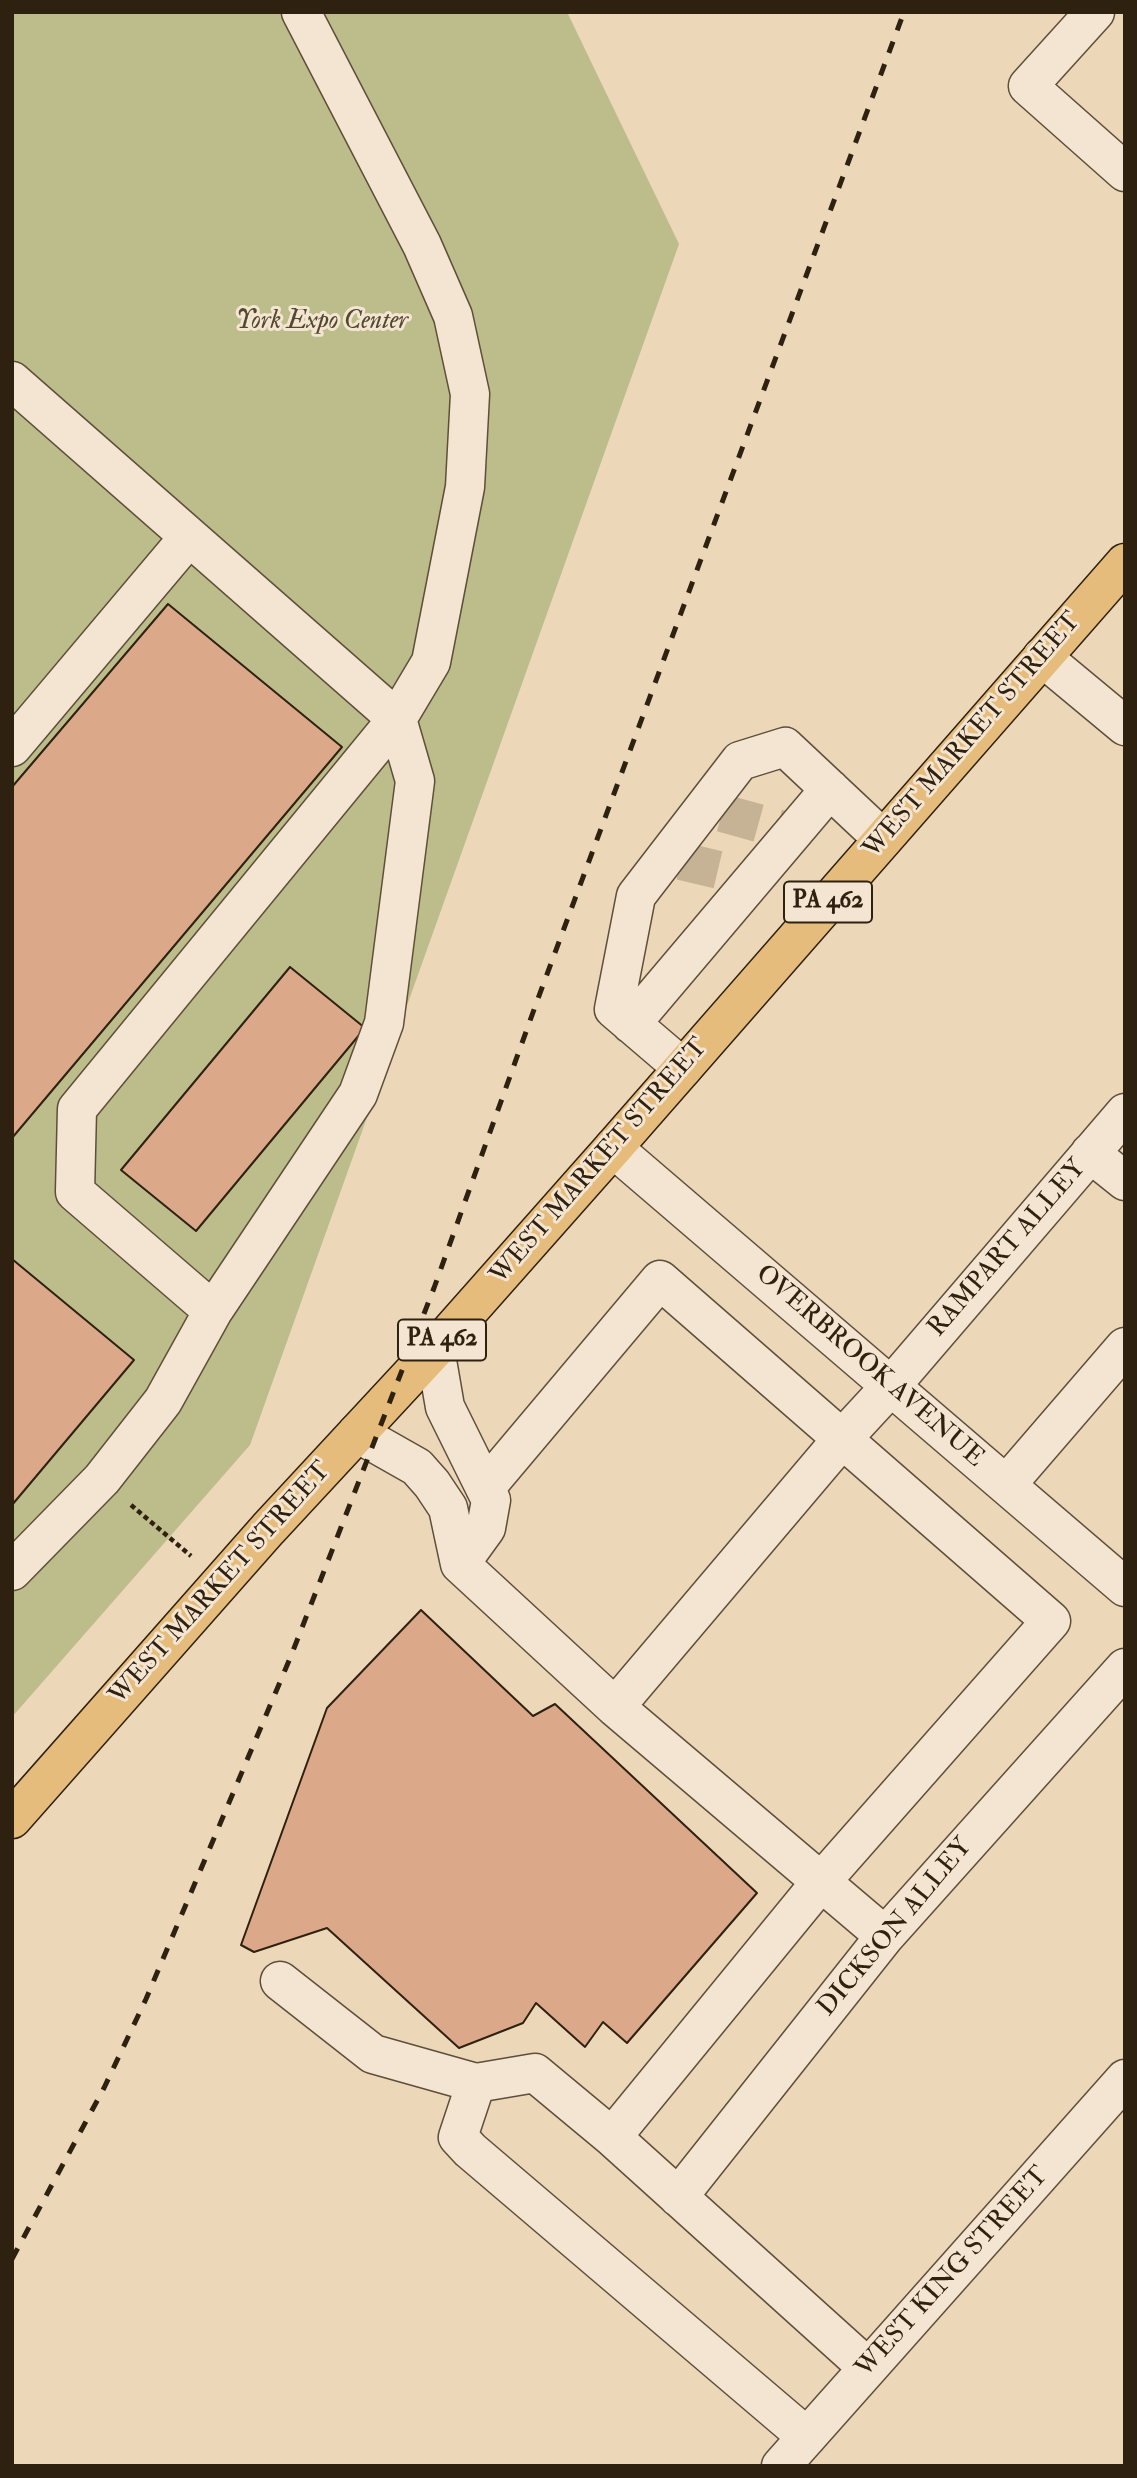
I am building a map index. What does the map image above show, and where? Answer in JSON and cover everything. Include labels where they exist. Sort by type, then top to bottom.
[{"type":"main road","name":"WEST MARKET STREET","points":[[12,1819],[221,1582],[435,1349],[1125,563]]},
{"type":"street","points":[[213,1311],[75,1192],[77,1109],[397,719],[431,662],[465,487],[470,394],[453,316],[422,245],[302,12]]},
{"type":"street","points":[[1095,12],[1028,86],[1125,172]]},
{"type":"street","points":[[12,381],[397,719],[415,781],[384,1023],[358,1094],[213,1311],[163,1401],[102,1479],[12,1571]]},
{"type":"street","points":[[12,747],[189,537]]},
{"type":"street","points":[[1042,657],[1125,726]]},
{"type":"street","points":[[683,1068],[614,1009],[636,896],[673,860],[713,811],[740,761],[785,747],[883,839]]},
{"type":"street","points":[[631,1024],[745,876],[786,831],[830,789]]},
{"type":"street","name":"RAMPART ALLEY","points":[[615,1707],[842,1439],[891,1386],[1125,1113]]},
{"type":"street","name":"OVERBROOK AVENUE","points":[[613,1148],[1125,1587]]},
{"type":"street","points":[[1090,1153],[1125,1181]]},
{"type":"street","points":[[485,1488],[660,1280],[1051,1621],[820,1883],[612,2137]]},
{"type":"street","points":[[1006,1485],[1125,1347]]},
{"type":"street","points":[[435,1349],[445,1407],[491,1500],[486,1528],[460,1564]]},
{"type":"street","points":[[357,1433],[417,1467],[432,1485],[448,1507],[460,1564],[615,1707],[885,1936]]},
{"type":"street","name":"DICKSON ALLEY","points":[[678,2197],[885,1936],[1125,1668]]},
{"type":"street","points":[[280,1981],[373,2054],[476,2083],[536,2073],[612,2137],[868,2368]]},
{"type":"street","name":"WEST KING STREET","points":[[781,2466],[1125,2079]]},
{"type":"street","points":[[476,2083],[458,2137],[470,2151],[807,2437]]},
{"type":"path","points":[[102,1479],[221,1582]]},
{"type":"green space","name":"York Expo Center","points":[[12,12],[567,12],[679,244],[250,1445],[12,1717]]},
{"type":"building","points":[[168,604],[342,747],[12,1138],[12,787]]},
{"type":"building","points":[[290,967],[365,1028],[196,1231],[121,1170]]},
{"type":"building","points":[[12,1259],[134,1360],[12,1505]]},
{"type":"building","points":[[421,1610],[533,1716],[555,1704],[757,1893],[627,2043],[603,2022],[585,2047],[536,2003],[523,2023],[459,2048],[327,1928],[254,1952],[241,1945],[327,1708]]},
{"type":"tunnel","points":[[722,813],[780,829]]},
{"type":"tunnel","points":[[681,861],[736,874]]},
{"type":"railway","points":[[12,2259],[104,2088],[146,1999],[291,1656],[434,1288],[536,1004],[904,12]]}]
